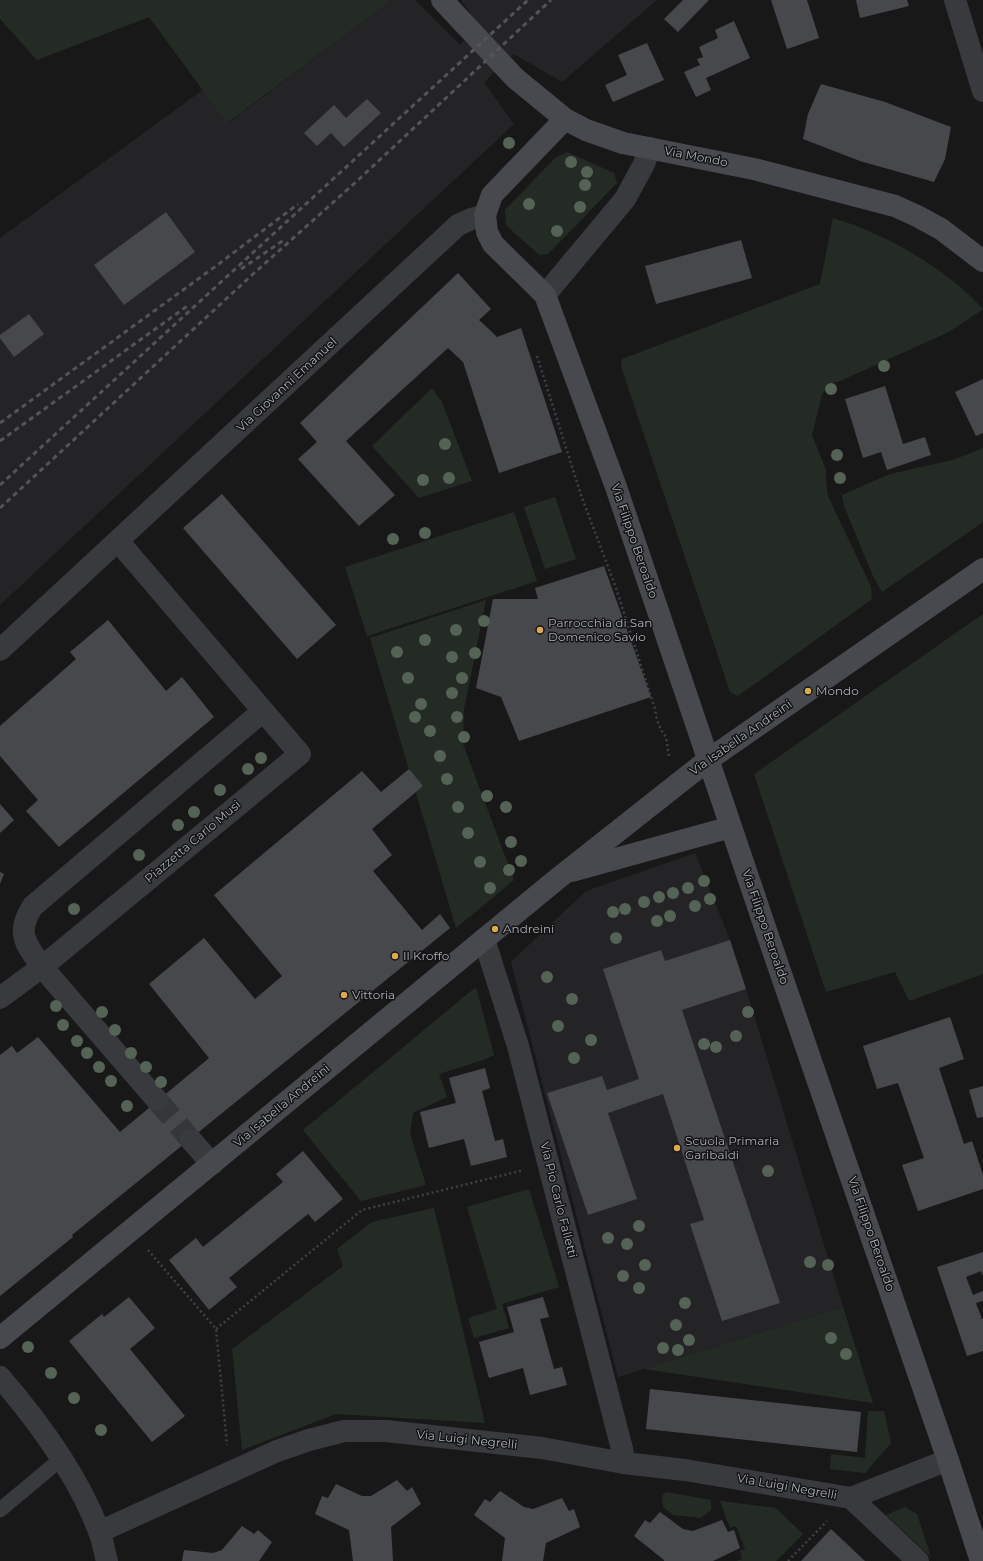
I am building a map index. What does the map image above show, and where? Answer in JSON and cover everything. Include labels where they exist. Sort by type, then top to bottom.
[{"type":"street","name":"Via Mondo","points":[[442,0],[515,78],[565,119],[586,130],[606,137],[650,148],[754,169],[895,206],[941,229],[983,261]]},
{"type":"street","points":[[955,0],[983,91]]},
{"type":"street","points":[[485,215],[492,195],[565,119]]},
{"type":"street","points":[[546,295],[624,199],[644,164],[650,148]]},
{"type":"street","name":"Via Filippo Beroaldo","points":[[485,215],[487,232],[493,244],[546,295],[616,487],[948,1460],[981,1561]]},
{"type":"street","name":"Via Giovanni Emanuel","points":[[0,650],[458,225],[485,215]]},
{"type":"street","name":"Piazzetta Carlo Musi","points":[[0,998],[42,967],[300,754],[118,541]]},
{"type":"street","name":"Via Isabella Andreini","points":[[0,1338],[563,874],[708,760],[983,569]]},
{"type":"street","points":[[157,1100],[42,967],[26,944],[23,934],[28,914],[33,906],[263,711]]},
{"type":"street","name":"Via Isabella Andreini","points":[[563,874],[731,827]]},
{"type":"street","name":"Via Pio Carlo Falletti","points":[[484,939],[518,1046],[622,1449],[624,1463]]},
{"type":"street","points":[[191,1140],[212,1164]]},
{"type":"street","points":[[0,1377],[19,1400],[76,1484],[99,1532],[106,1561]]},
{"type":"street","name":"Via Luigi Negrelli","points":[[99,1532],[277,1451],[309,1440],[344,1431],[386,1431],[542,1448],[624,1463],[685,1470],[851,1498],[948,1460]]},
{"type":"street","name":"Via Luigi Negrelli","points":[[851,1498],[918,1561]]},
{"type":"lane","points":[[0,1510],[61,1460]]},
{"type":"path","points":[[535,349],[581,494],[616,588],[655,709],[657,720],[666,737],[668,754]]},
{"type":"path","points":[[216,1329],[362,1210],[548,1164]]},
{"type":"path","points":[[131,1230],[216,1329],[229,1473]]},
{"type":"path","points":[[788,1561],[828,1520]]},
{"type":"shaded area","points":[[0,0],[392,0],[227,123],[149,17],[37,60],[0,19]]},
{"type":"shaded area","points":[[392,0],[415,0],[460,45],[480,27],[461,0],[657,0],[562,82],[514,54],[484,82],[514,124],[0,605],[0,238],[204,89],[228,123]]},
{"type":"shaded area","points":[[567,152],[614,173],[617,183],[548,254],[539,255],[506,225],[505,210],[555,158]]},
{"type":"shaded area","points":[[833,218],[874,233],[914,254],[951,280],[983,309],[949,332],[840,381],[829,384],[822,395],[812,435],[826,470],[828,496],[871,587],[872,599],[738,696],[730,692],[621,366],[622,359],[820,284]]},
{"type":"shaded area","points":[[432,388],[442,402],[472,481],[419,498],[372,446]]},
{"type":"shaded area","points":[[983,448],[983,522],[882,592],[873,576],[844,506],[842,495],[890,474],[953,460]]},
{"type":"shaded area","points":[[555,497],[576,559],[545,569],[524,507]]},
{"type":"shaded area","points":[[514,512],[537,581],[367,636],[345,567]]},
{"type":"shaded area","points":[[486,600],[464,709],[463,744],[514,880],[456,928],[370,638]]},
{"type":"shaded area","points":[[983,614],[983,974],[909,1001],[895,972],[826,992],[754,774]]},
{"type":"shaded area","name":"Scuola Primaria Garibaldi","points":[[695,853],[730,940],[746,989],[843,1307],[618,1377],[511,962],[586,891]]},
{"type":"shaded area","points":[[476,987],[494,1055],[439,1074],[447,1097],[413,1113],[410,1134],[426,1185],[361,1201],[303,1130]]},
{"type":"shaded area","points":[[529,1189],[559,1287],[502,1304],[509,1328],[474,1338],[468,1318],[497,1309],[467,1207]]},
{"type":"shaded area","points":[[434,1208],[485,1423],[336,1414],[242,1450],[232,1349],[343,1266],[337,1249],[372,1222]]},
{"type":"shaded area","points":[[843,1307],[873,1403],[644,1369]]},
{"type":"shaded area","points":[[868,1411],[884,1411],[891,1443],[865,1473],[830,1469],[831,1454],[865,1458]]},
{"type":"shaded area","points":[[666,1492],[711,1500],[711,1510],[701,1518],[673,1515],[663,1507],[662,1496]]},
{"type":"shaded area","points":[[720,1501],[776,1508],[803,1534],[776,1561],[736,1561],[742,1559],[740,1551],[745,1549],[736,1526],[730,1528]]},
{"type":"shaded area","points":[[905,1507],[917,1514],[931,1557],[886,1515]]},
{"type":"building","points":[[683,0],[709,0],[678,32],[664,19]]},
{"type":"building","points":[[771,0],[807,0],[819,38],[787,49]]},
{"type":"building","points":[[856,0],[907,0],[909,6],[860,18]]},
{"type":"building","points":[[734,21],[750,58],[706,78],[711,90],[696,97],[684,72],[700,65],[697,59],[703,57],[699,47],[718,38],[715,30]]},
{"type":"building","points":[[647,43],[664,80],[613,102],[605,85],[627,75],[618,55]]},
{"type":"building","points":[[821,84],[885,102],[951,127],[945,159],[934,182],[860,161],[803,139],[808,114]]},
{"type":"building","points":[[367,99],[381,113],[344,147],[331,133],[317,146],[304,133],[334,105],[346,118]]},
{"type":"building","points":[[166,212],[195,252],[124,305],[94,265]]},
{"type":"building","points":[[741,240],[752,278],[656,304],[645,266]]},
{"type":"building","points":[[458,273],[491,309],[479,320],[497,337],[521,328],[562,452],[499,473],[463,362],[448,348],[346,441],[395,495],[359,526],[298,459],[317,442],[300,423]]},
{"type":"building","points":[[29,314],[44,334],[14,357],[0,338],[0,335]]},
{"type":"building","points":[[983,379],[983,433],[976,436],[955,392]]},
{"type":"building","points":[[885,386],[903,444],[925,437],[931,455],[887,470],[881,452],[863,458],[845,399]]},
{"type":"building","points":[[222,494],[336,625],[297,659],[183,528]]},
{"type":"building","points":[[604,566],[651,697],[519,741],[501,697],[476,688],[493,599],[538,599],[535,588]]},
{"type":"building","points":[[108,620],[166,691],[182,677],[214,717],[59,847],[26,811],[38,800],[0,756],[0,726],[76,659],[70,652]]},
{"type":"building","points":[[409,769],[423,786],[372,829],[392,855],[373,871],[422,930],[440,914],[450,928],[72,1235],[73,1237],[0,1296],[0,1055],[12,1046],[17,1053],[38,1037],[120,1132],[209,1058],[149,984],[204,938],[255,999],[282,976],[214,895],[362,771],[381,792]]},
{"type":"building","points":[[0,804],[14,820],[0,833]]},
{"type":"building","points":[[0,872],[4,874],[0,884]]},
{"type":"building","points":[[730,940],[746,989],[682,1010],[780,1303],[722,1321],[690,1224],[704,1220],[663,1094],[608,1113],[637,1199],[588,1215],[547,1093],[602,1076],[607,1090],[639,1079],[603,969],[661,950],[665,961]]},
{"type":"building","points":[[950,1017],[964,1059],[939,1068],[964,1144],[972,1141],[983,1175],[983,1189],[918,1211],[902,1165],[924,1158],[898,1083],[877,1089],[863,1046]]},
{"type":"building","points":[[485,1068],[490,1088],[482,1091],[495,1141],[503,1139],[507,1157],[471,1166],[464,1139],[429,1148],[420,1112],[456,1103],[449,1078]]},
{"type":"building","points":[[983,1086],[983,1117],[977,1118],[969,1090]]},
{"type":"building","points":[[303,1151],[343,1199],[315,1222],[308,1214],[229,1278],[237,1287],[209,1310],[169,1260],[196,1238],[203,1247],[283,1182],[276,1174]]},
{"type":"building","points":[[983,1252],[983,1276],[981,1271],[966,1277],[973,1295],[983,1291],[983,1301],[976,1303],[983,1319],[983,1351],[967,1356],[937,1267]]},
{"type":"building","points":[[129,1297],[155,1328],[130,1349],[185,1416],[152,1442],[69,1341],[102,1314],[104,1317]]},
{"type":"building","points":[[543,1297],[549,1317],[540,1319],[554,1369],[562,1367],[567,1385],[530,1395],[523,1368],[489,1378],[479,1342],[514,1332],[507,1307]]},
{"type":"building","points":[[650,1389],[861,1412],[857,1452],[646,1429]]},
{"type":"building","points":[[397,1480],[407,1491],[412,1487],[421,1504],[391,1527],[393,1561],[353,1561],[349,1530],[315,1514],[322,1496],[328,1498],[336,1484],[362,1496],[371,1496]]},
{"type":"building","points":[[500,1491],[524,1507],[533,1509],[562,1498],[569,1511],[574,1509],[580,1527],[546,1543],[543,1561],[502,1561],[505,1538],[474,1515],[485,1499],[490,1502]]},
{"type":"building","points":[[660,1512],[683,1529],[693,1531],[722,1520],[728,1532],[734,1530],[740,1548],[713,1561],[664,1561],[634,1536],[645,1520],[650,1523]]},
{"type":"building","points":[[242,1526],[254,1534],[258,1530],[272,1542],[259,1561],[182,1561],[184,1550],[213,1553],[222,1550]]},
{"type":"building","points":[[831,1529],[865,1561],[801,1561]]},
{"type":"tunnel","points":[[157,1100],[191,1140]]},
{"type":"railway","points":[[0,485],[528,0]]},
{"type":"railway","points":[[0,508],[252,275],[357,181],[551,0]]},
{"type":"railway","points":[[0,423],[216,266],[298,204]]},
{"type":"railway","points":[[241,269],[284,240]]},
{"type":"railway","points":[[0,441],[190,304]]},
{"type":"place","name":"Parrocchia di San Domenico Savio","points":[[540,630]]},
{"type":"place","name":"Mondo","points":[[808,691]]},
{"type":"place","name":"Andreini","points":[[495,929]]},
{"type":"place","name":"Il Kroffo","points":[[395,956]]},
{"type":"place","name":"Vittoria","points":[[344,995]]},
{"type":"place","name":"Scuola Primaria Garibaldi","points":[[677,1148]]}]
